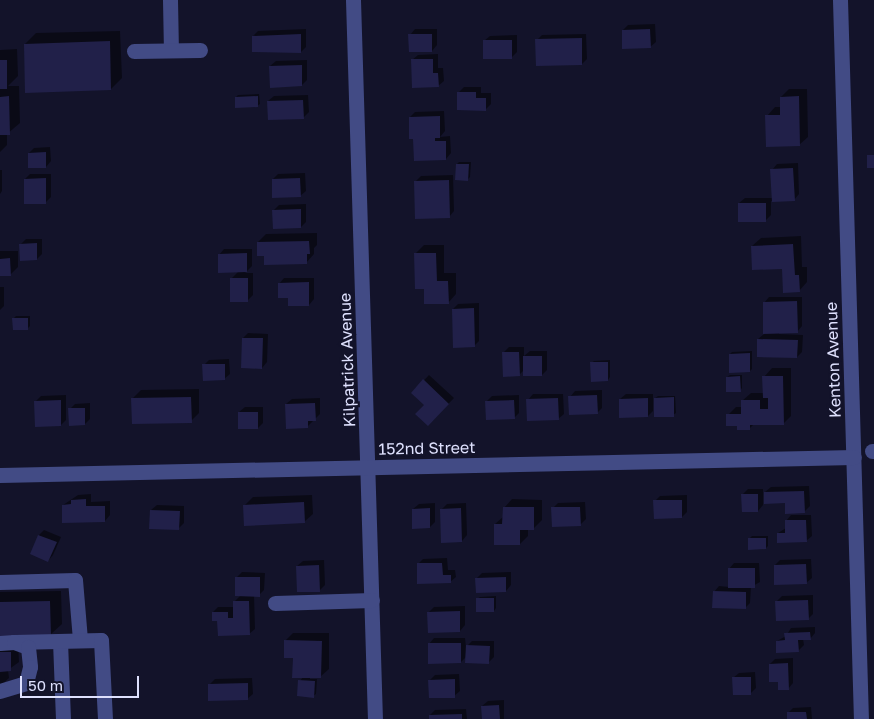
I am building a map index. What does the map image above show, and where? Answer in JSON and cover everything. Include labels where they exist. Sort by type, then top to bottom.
[{"type":"street","points":[[170,0],[171,50]]},
{"type":"street","name":"Kilpatrick Avenue","points":[[353,0],[375,719]]},
{"type":"street","name":"Kenton Avenue","points":[[840,0],[860,719]]},
{"type":"street","points":[[134,51],[200,50]]},
{"type":"street","name":"152nd Street","points":[[0,475],[854,457]]},
{"type":"street","points":[[0,582],[76,580],[80,640]]},
{"type":"street","points":[[275,603],[372,600]]},
{"type":"street","points":[[7,642],[100,640],[105,719]]},
{"type":"street","points":[[60,641],[63,719]]},
{"type":"street","points":[[0,691],[26,683],[30,667],[28,647],[7,642]]},
{"type":"building","points":[[650,29],[651,48],[622,49],[622,30]]},
{"type":"building","points":[[301,34],[301,53],[252,52],[252,36]]},
{"type":"building","points":[[408,34],[432,34],[432,52],[409,52]]},
{"type":"building","points":[[582,38],[582,65],[536,66],[535,39]]},
{"type":"building","points":[[483,40],[512,40],[512,59],[483,59]]},
{"type":"building","points":[[110,41],[111,90],[25,93],[24,44]]},
{"type":"building","points":[[411,59],[433,59],[433,73],[438,73],[439,87],[412,88]]},
{"type":"building","points":[[0,60],[7,60],[7,89],[0,89]]},
{"type":"building","points":[[302,65],[302,86],[270,88],[269,66]]},
{"type":"building","points":[[457,92],[476,92],[476,98],[486,98],[486,111],[457,110]]},
{"type":"building","points":[[9,96],[10,135],[0,135],[0,97]]},
{"type":"building","points":[[258,96],[258,107],[235,108],[235,97]]},
{"type":"building","points":[[799,96],[800,146],[766,147],[765,115],[780,115],[780,97]]},
{"type":"building","points":[[303,100],[304,119],[268,120],[267,101]]},
{"type":"building","points":[[440,116],[440,138],[435,138],[435,141],[446,141],[446,160],[414,161],[413,139],[409,139],[409,117]]},
{"type":"building","points":[[46,152],[46,168],[28,168],[28,153]]},
{"type":"building","points":[[867,155],[874,155],[874,168],[867,168]]},
{"type":"building","points":[[456,164],[469,164],[468,181],[455,180]]},
{"type":"building","points":[[793,168],[795,201],[772,202],[770,169]]},
{"type":"building","points":[[46,178],[46,204],[24,204],[24,179]]},
{"type":"building","points":[[300,178],[301,197],[272,198],[272,179]]},
{"type":"building","points":[[449,180],[450,218],[415,219],[414,181]]},
{"type":"building","points":[[738,203],[766,203],[766,222],[738,222]]},
{"type":"building","points":[[301,209],[301,228],[273,229],[272,210]]},
{"type":"building","points":[[309,241],[310,254],[307,254],[307,264],[264,265],[264,256],[257,256],[257,242]]},
{"type":"building","points":[[37,243],[37,260],[20,261],[19,244]]},
{"type":"building","points":[[793,244],[795,275],[799,275],[800,292],[783,293],[782,269],[752,270],[751,246]]},
{"type":"building","points":[[247,253],[247,272],[218,273],[218,254]]},
{"type":"building","points":[[414,253],[436,253],[437,281],[448,281],[449,304],[424,304],[424,289],[415,289]]},
{"type":"building","points":[[10,258],[11,276],[0,276],[0,259]]},
{"type":"building","points":[[230,278],[248,278],[248,302],[230,302]]},
{"type":"building","points":[[309,282],[309,306],[288,306],[288,298],[278,298],[278,283]]},
{"type":"building","points":[[797,301],[798,333],[763,334],[763,302]]},
{"type":"building","points":[[474,308],[475,347],[453,348],[452,309]]},
{"type":"building","points":[[12,318],[28,318],[28,330],[13,330]]},
{"type":"building","points":[[242,338],[263,338],[262,369],[241,368]]},
{"type":"building","points":[[757,339],[798,340],[797,358],[757,357]]},
{"type":"building","points":[[502,352],[519,352],[520,376],[503,377]]},
{"type":"building","points":[[750,353],[750,372],[729,373],[729,354]]},
{"type":"building","points":[[523,356],[542,356],[542,376],[523,376]]},
{"type":"building","points":[[590,362],[608,362],[608,381],[591,382]]},
{"type":"building","points":[[202,364],[225,364],[225,380],[203,381]]},
{"type":"building","points":[[740,376],[741,392],[726,392],[726,377]]},
{"type":"building","points":[[762,376],[783,376],[784,425],[750,425],[750,430],[737,430],[737,426],[726,426],[726,414],[741,414],[741,400],[760,400],[760,409],[768,409],[768,398],[763,398]]},
{"type":"building","points":[[423,379],[449,404],[428,426],[415,414],[424,405],[411,393]]},
{"type":"building","points":[[597,395],[598,414],[569,415],[568,396]]},
{"type":"building","points":[[191,397],[192,423],[132,424],[131,398]]},
{"type":"building","points":[[674,397],[674,417],[654,417],[654,398]]},
{"type":"building","points":[[558,398],[559,420],[527,421],[526,399]]},
{"type":"building","points":[[648,398],[648,417],[619,418],[619,399]]},
{"type":"building","points":[[61,400],[61,426],[35,427],[34,401]]},
{"type":"building","points":[[514,400],[515,419],[486,420],[485,401]]},
{"type":"building","points":[[315,403],[316,421],[308,421],[308,428],[286,429],[285,404]]},
{"type":"building","points":[[68,408],[85,408],[85,425],[69,426]]},
{"type":"building","points":[[238,412],[258,412],[258,429],[238,429]]},
{"type":"building","points":[[804,491],[805,513],[785,514],[785,503],[764,504],[764,492]]},
{"type":"building","points":[[741,494],[758,494],[758,512],[742,512]]},
{"type":"building","points":[[86,499],[86,506],[105,506],[105,522],[62,523],[62,505],[71,504],[71,500]]},
{"type":"building","points":[[653,500],[682,500],[682,518],[654,519]]},
{"type":"building","points":[[304,502],[305,523],[244,526],[243,505]]},
{"type":"building","points":[[503,507],[534,507],[534,530],[520,530],[520,545],[494,545],[494,524],[502,524]]},
{"type":"building","points":[[551,507],[580,507],[581,526],[552,527]]},
{"type":"building","points":[[430,508],[430,528],[412,529],[412,509]]},
{"type":"building","points":[[461,508],[462,542],[441,543],[440,509]]},
{"type":"building","points":[[150,510],[180,511],[179,530],[149,529]]},
{"type":"building","points":[[785,520],[806,520],[807,542],[777,543],[777,533],[785,533]]},
{"type":"building","points":[[38,535],[57,542],[48,562],[30,554]]},
{"type":"building","points":[[748,538],[766,538],[766,549],[748,550]]},
{"type":"building","points":[[417,563],[442,563],[443,575],[451,575],[451,583],[417,584]]},
{"type":"building","points":[[806,564],[807,584],[774,585],[774,565]]},
{"type":"building","points":[[319,565],[320,592],[297,592],[296,566]]},
{"type":"building","points":[[728,568],[755,568],[755,588],[728,588]]},
{"type":"building","points":[[235,577],[260,577],[260,597],[235,596]]},
{"type":"building","points":[[506,577],[506,592],[476,593],[475,578]]},
{"type":"building","points":[[713,591],[746,592],[746,609],[712,608]]},
{"type":"building","points":[[476,598],[494,598],[494,612],[476,612]]},
{"type":"building","points":[[808,600],[809,620],[776,621],[775,601]]},
{"type":"building","points":[[50,601],[51,636],[0,637],[0,602]]},
{"type":"building","points":[[233,601],[249,601],[250,635],[218,636],[217,621],[212,621],[212,612],[228,612],[228,618],[233,618]]},
{"type":"building","points":[[460,611],[460,632],[428,633],[427,612]]},
{"type":"building","points":[[810,632],[811,640],[798,640],[799,652],[776,653],[776,641],[785,640],[784,633]]},
{"type":"building","points":[[284,640],[322,641],[321,678],[292,678],[293,658],[284,658]]},
{"type":"building","points":[[428,643],[461,643],[461,663],[428,664]]},
{"type":"building","points":[[466,645],[490,646],[489,664],[465,663]]},
{"type":"building","points":[[0,652],[11,652],[11,671],[0,672]]},
{"type":"building","points":[[788,663],[789,690],[778,690],[778,682],[769,682],[769,664]]},
{"type":"building","points":[[732,677],[751,677],[751,695],[733,695]]},
{"type":"building","points":[[455,679],[455,698],[429,698],[428,680]]},
{"type":"building","points":[[298,680],[315,681],[314,698],[297,696]]},
{"type":"building","points":[[248,683],[248,700],[208,701],[208,684]]},
{"type":"building","points":[[499,705],[500,719],[482,719],[481,706]]},
{"type":"building","points":[[787,712],[806,712],[807,719],[787,719]]},
{"type":"building","points":[[462,714],[462,719],[429,719],[429,715]]}]
